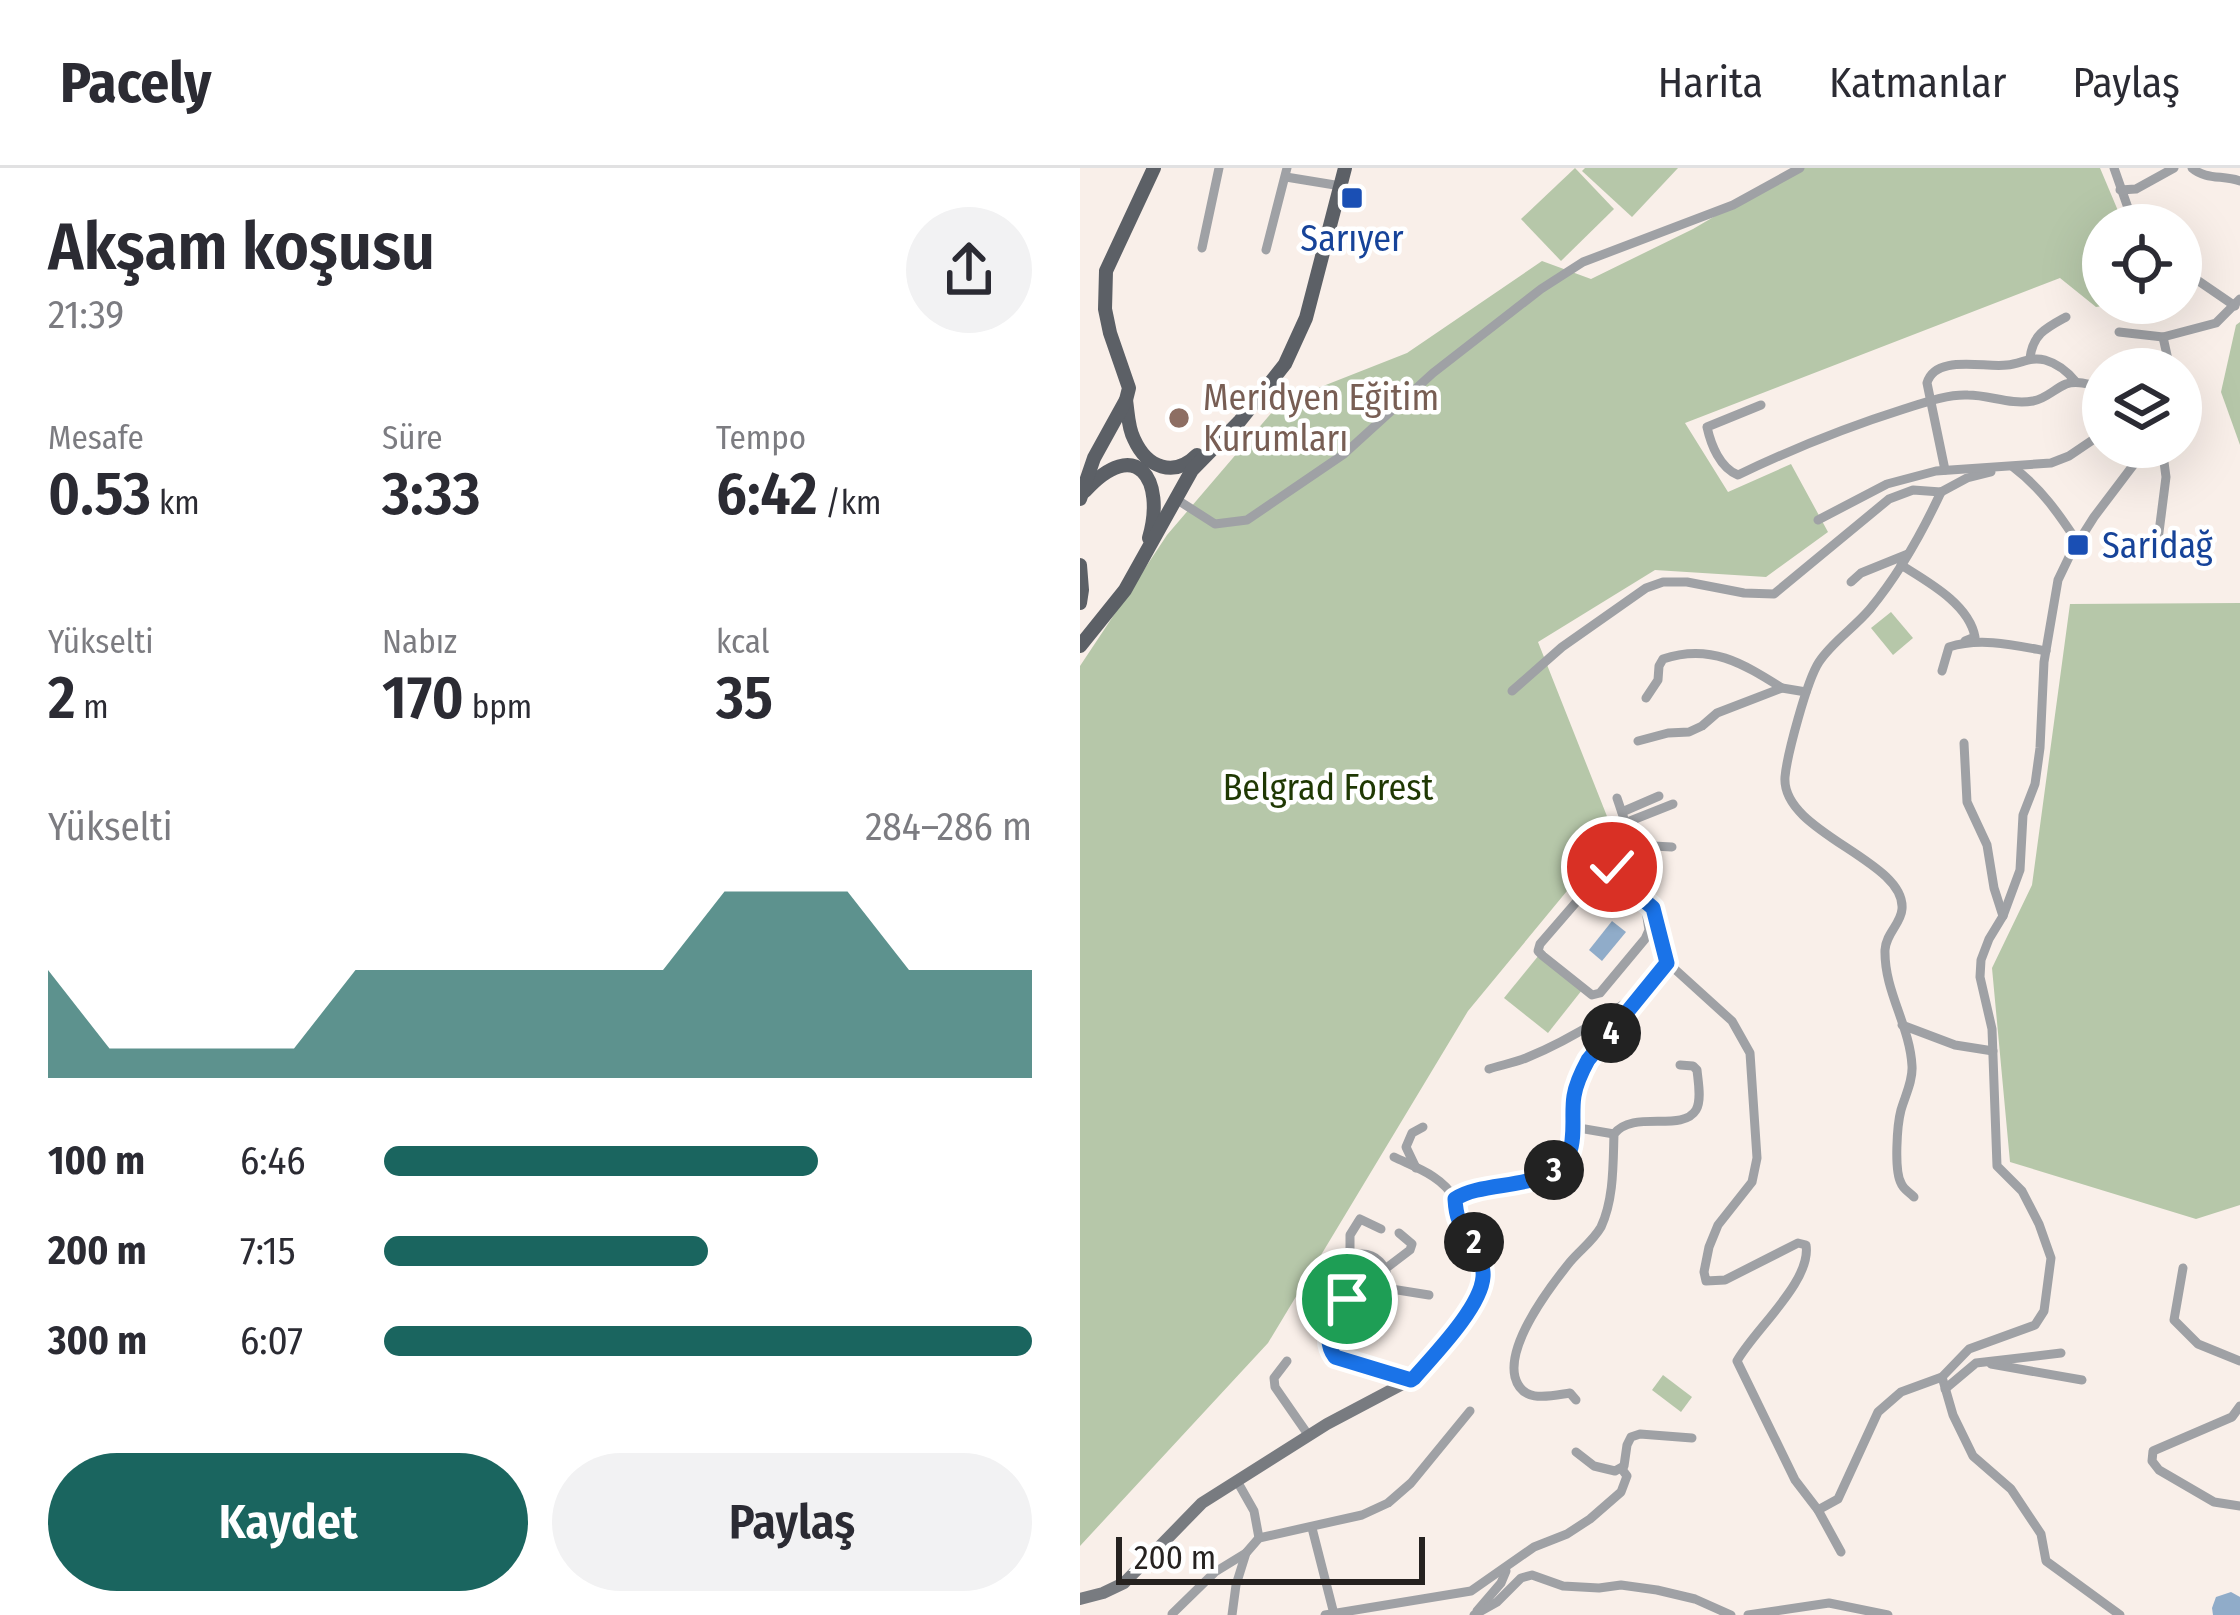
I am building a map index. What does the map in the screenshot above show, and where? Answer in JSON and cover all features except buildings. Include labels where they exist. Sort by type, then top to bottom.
[{"type":"main road","points":[[1154,168],[1106,271],[1106,309],[1128,380],[1131,434],[1136,445],[1164,468],[1178,469],[1217,442]]},
{"type":"main road","points":[[1080,646],[1125,590],[1192,470],[1239,422],[1285,364],[1298,340],[1345,168]]},
{"type":"main road","points":[[1081,496],[1094,458],[1126,400]]},
{"type":"main road","points":[[1081,496],[1108,470],[1127,465],[1142,471],[1156,499],[1148,549]]},
{"type":"main road","points":[[1080,565],[1080,603]]},
{"type":"street","points":[[1202,248],[1219,168]]},
{"type":"street","points":[[1175,499],[1215,524],[1246,520],[1344,454],[1433,373],[1583,262],[1733,206],[1800,168]]},
{"type":"street","points":[[2114,168],[2126,204]]},
{"type":"street","points":[[2120,190],[2136,189],[2174,168]]},
{"type":"street","points":[[2192,168],[2204,176],[2240,181]]},
{"type":"street","points":[[1266,250],[1287,173],[1341,186]]},
{"type":"street","points":[[2120,332],[2163,337],[2216,323],[2238,303],[2202,282]]},
{"type":"street","points":[[2030,358],[2040,331],[2066,317]]},
{"type":"street","points":[[2163,337],[2165,348]]},
{"type":"street","points":[[1945,470],[1927,383],[1931,372],[1952,365],[2009,366],[2030,358],[2066,369],[2076,382]]},
{"type":"street","points":[[1761,405],[1707,427],[1722,465],[1732,473],[1738,475],[1868,420],[1930,401],[1968,394],[2027,402],[2041,400],[2067,384],[2082,383]]},
{"type":"street","points":[[1818,520],[1888,484],[1945,470],[2051,463],[2082,447]]},
{"type":"street","points":[[1512,691],[1562,647],[1646,588],[1687,582],[1774,594],[1889,499],[1913,490],[1941,492],[1967,478],[2011,466]]},
{"type":"street","points":[[2011,466],[2033,483],[2078,542]]},
{"type":"street","points":[[1818,1510],[1838,1499],[1878,1412],[1901,1392],[1942,1376],[1969,1349],[2035,1325],[2044,1311],[2051,1258],[2022,1191],[1997,1166],[1992,1029],[1980,977],[1981,960],[2020,870],[2023,815],[2036,784],[2046,651],[2058,580],[2078,542],[2132,468]]},
{"type":"street","points":[[2158,540],[2165,468]]},
{"type":"street","points":[[1913,1197],[1901,1184],[1897,1163],[1900,1114],[1913,1070],[1886,958],[1887,939],[1903,906],[1879,870],[1804,814],[1786,790],[1786,768],[1818,664],[1867,613],[1908,554],[1941,492]]},
{"type":"street","points":[[1851,582],[1861,573],[1908,554]]},
{"type":"street","points":[[1901,565],[1950,598],[1974,629],[1975,637],[1948,647],[1942,671]]},
{"type":"street","points":[[1966,641],[2046,651]]},
{"type":"street","points":[[1646,698],[1658,680],[1663,659],[1684,652],[1732,660],[1782,688],[1806,692]]},
{"type":"street","points":[[1638,741],[1689,732],[1717,713],[1782,688]]},
{"type":"street","points":[[1964,743],[1967,802],[1987,845],[2003,916]]},
{"type":"street","points":[[1623,818],[1659,796]]},
{"type":"street","points":[[1617,798],[1667,963],[1732,1021],[1750,1053],[1756,1159],[1752,1182],[1718,1225],[1708,1247],[1706,1281],[1725,1280],[1798,1243],[1808,1248],[1790,1291],[1737,1361],[1795,1480],[1841,1552]]},
{"type":"street","points":[[1623,818],[1673,804]]},
{"type":"street","points":[[1653,908],[1613,874],[1612,867],[1653,846],[1672,847]]},
{"type":"street","points":[[1629,888],[1585,892],[1538,951],[1586,992],[1600,993],[1645,939],[1653,908]]},
{"type":"street","points":[[1455,1199],[1464,1193],[1518,1184],[1559,1167],[1569,1154],[1580,1075],[1667,963]]},
{"type":"street","points":[[1489,1069],[1568,1038],[1646,987]]},
{"type":"street","points":[[1901,1025],[1955,1045],[1993,1051]]},
{"type":"street","points":[[1576,1400],[1570,1393],[1529,1396],[1519,1388],[1513,1371],[1516,1348],[1546,1294],[1601,1226],[1608,1204],[1614,1134],[1621,1125],[1669,1121],[1691,1116],[1696,1110],[1697,1070],[1680,1065]]},
{"type":"street","points":[[1416,1168],[1406,1147],[1412,1133],[1423,1126]]},
{"type":"street","points":[[1573,1126],[1614,1134]]},
{"type":"street","points":[[1080,1600],[1124,1583],[1202,1503],[1411,1380],[1472,1304],[1484,1273],[1475,1244],[1456,1221],[1455,1199],[1448,1186],[1394,1157]]},
{"type":"street","points":[[1350,1257],[1367,1254],[1377,1258],[1385,1270],[1385,1288],[1375,1300],[1366,1304],[1347,1299],[1338,1287],[1338,1272],[1350,1257],[1351,1235],[1360,1219],[1381,1229]]},
{"type":"street","points":[[1385,1270],[1410,1250],[1412,1244],[1399,1233]]},
{"type":"street","points":[[2182,1268],[2174,1320],[2198,1344],[2240,1361]]},
{"type":"street","points":[[1385,1288],[1429,1295]]},
{"type":"street","points":[[1347,1299],[1328,1331],[1331,1352],[1411,1380]]},
{"type":"street","points":[[1945,1389],[1976,1363],[2061,1353]]},
{"type":"street","points":[[1287,1361],[1274,1378],[1275,1387],[1309,1436]]},
{"type":"street","points":[[1986,1362],[2082,1380]]},
{"type":"street","points":[[1942,1376],[1952,1414],[1972,1456],[2011,1489],[2041,1534],[2046,1561],[2120,1615]]},
{"type":"street","points":[[2240,1406],[2232,1417],[2153,1451],[2152,1461],[2213,1502],[2240,1506]]},
{"type":"street","points":[[1172,1614],[1259,1538],[1362,1515],[1388,1503],[1411,1483],[1470,1412]]},
{"type":"street","points":[[1576,1452],[1594,1466],[1615,1471],[1624,1466],[1631,1437],[1692,1438]]},
{"type":"street","points":[[1325,1615],[1471,1591],[1534,1547],[1590,1519],[1621,1492],[1628,1477],[1621,1468]]},
{"type":"street","points":[[1237,1481],[1255,1511],[1259,1538]]},
{"type":"street","points":[[1312,1528],[1334,1614]]},
{"type":"street","points":[[1232,1615],[1246,1553]]},
{"type":"street","points":[[1474,1615],[1501,1583],[1507,1568]]},
{"type":"street","points":[[1474,1615],[1497,1602],[1521,1578],[1532,1575],[1563,1586],[1657,1590],[1732,1615]]},
{"type":"street","points":[[1748,1615],[1828,1603],[1888,1615]]},
{"type":"green space","points":[[1575,168],[1614,209],[1561,261],[1521,219]]},
{"type":"green space","points":[[1678,168],[1632,217],[1582,171]]},
{"type":"green space","name":"Belgrad Forest","points":[[1797,168],[2100,168],[2115,204],[2082,204],[2082,296],[2060,278],[1685,423],[1728,492],[1791,464],[1828,532],[1766,577],[1655,570],[1538,642],[1614,834],[1468,1011],[1268,1343],[1080,1546],[1080,666],[1167,535],[1280,403],[1407,353],[1542,261],[1591,279],[1693,229]]},
{"type":"green space","points":[[2240,322],[2240,445],[2221,392]]},
{"type":"green space","points":[[2240,603],[2240,1205],[2196,1219],[2010,1162],[1992,968],[2032,885],[2070,604]]},
{"type":"green space","points":[[1891,612],[1913,638],[1893,655],[1871,628]]},
{"type":"green space","points":[[1539,955],[1582,990],[1548,1033],[1504,998]]},
{"type":"green space","points":[[1663,1375],[1692,1397],[1681,1412],[1652,1390]]},
{"type":"water","points":[[1612,921],[1626,932],[1602,961],[1589,950]]},
{"type":"water","points":[[2231,1592],[2240,1597],[2240,1615],[2213,1615],[2216,1597]]},
{"type":"place","name":"Sarıyer","points":[[1352,198]]},
{"type":"place","name":"Meridyen Eğitim Kurumları","points":[[1179,418]]},
{"type":"place","name":"Saridağ","points":[[2078,545]]},
{"type":"route","points":[[1347,1299],[1328,1331],[1331,1352],[1411,1380],[1481,1287],[1484,1273],[1475,1244],[1456,1221],[1455,1199],[1545,1175],[1569,1154],[1580,1075],[1667,963],[1653,908],[1613,874],[1612,867]]}]
